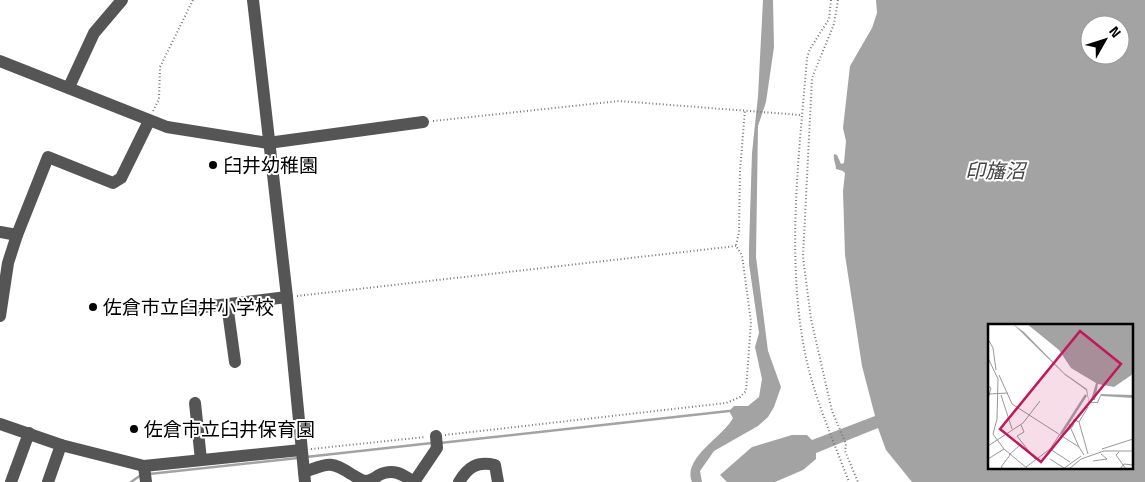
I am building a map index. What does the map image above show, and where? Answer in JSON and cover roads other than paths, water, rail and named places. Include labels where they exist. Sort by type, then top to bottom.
[{"type":"street","points":[[69,87],[94,33],[122,0]]},
{"type":"street","points":[[253,0],[287,297],[303,464]]},
{"type":"street","points":[[0,61],[167,127],[268,143],[423,122]]},
{"type":"street","points":[[0,316],[8,263],[48,157],[113,183],[121,178],[148,121]]},
{"type":"street","points":[[0,232],[17,235]]},
{"type":"street","points":[[186,308],[287,297]]},
{"type":"street","points":[[228,304],[235,362]]},
{"type":"street","points":[[195,403],[201,460]]},
{"type":"street","points":[[0,424],[145,474],[201,460],[336,464],[361,480],[366,481],[385,472],[398,472],[414,482],[436,441]]},
{"type":"street","points":[[11,482],[30,433]]},
{"type":"street","points":[[48,482],[61,445]]},
{"type":"street","points":[[459,482],[465,472],[472,466],[489,464],[495,465],[498,482]]},
{"type":"water","points":[[763,0],[773,0],[774,47],[766,102],[758,126],[756,257],[768,351],[781,387],[774,407],[768,417],[758,426],[714,451],[700,471],[702,482],[692,482],[690,473],[698,456],[728,425],[733,418],[729,411],[734,406],[748,406],[759,397],[762,379],[755,347],[759,333],[749,264],[749,247],[752,153],[758,96]]},
{"type":"water","name":"印旛沼","points":[[876,0],[1145,0],[1145,482],[912,482],[886,450],[878,428],[816,453],[816,459],[803,470],[775,482],[727,482],[720,475],[752,447],[792,435],[807,435],[812,440],[875,416],[862,366],[845,255],[843,191],[845,173],[836,169],[834,156],[834,154],[837,155],[841,164],[844,163],[846,141],[843,128],[850,66],[872,28],[877,13]]},
{"type":"waterway","points":[[440,443],[729,411]]},
{"type":"waterway","points":[[306,457],[432,443]]},
{"type":"waterway","points":[[149,474],[298,458]]},
{"type":"waterway","points":[[131,482],[141,475]]},
{"type":"place","name":"臼井幼稚園","points":[[213,165]]},
{"type":"place","name":"佐倉市立臼井小学校","points":[[93,307]]},
{"type":"place","name":"佐倉市立臼井保育園","points":[[134,429]]}]
